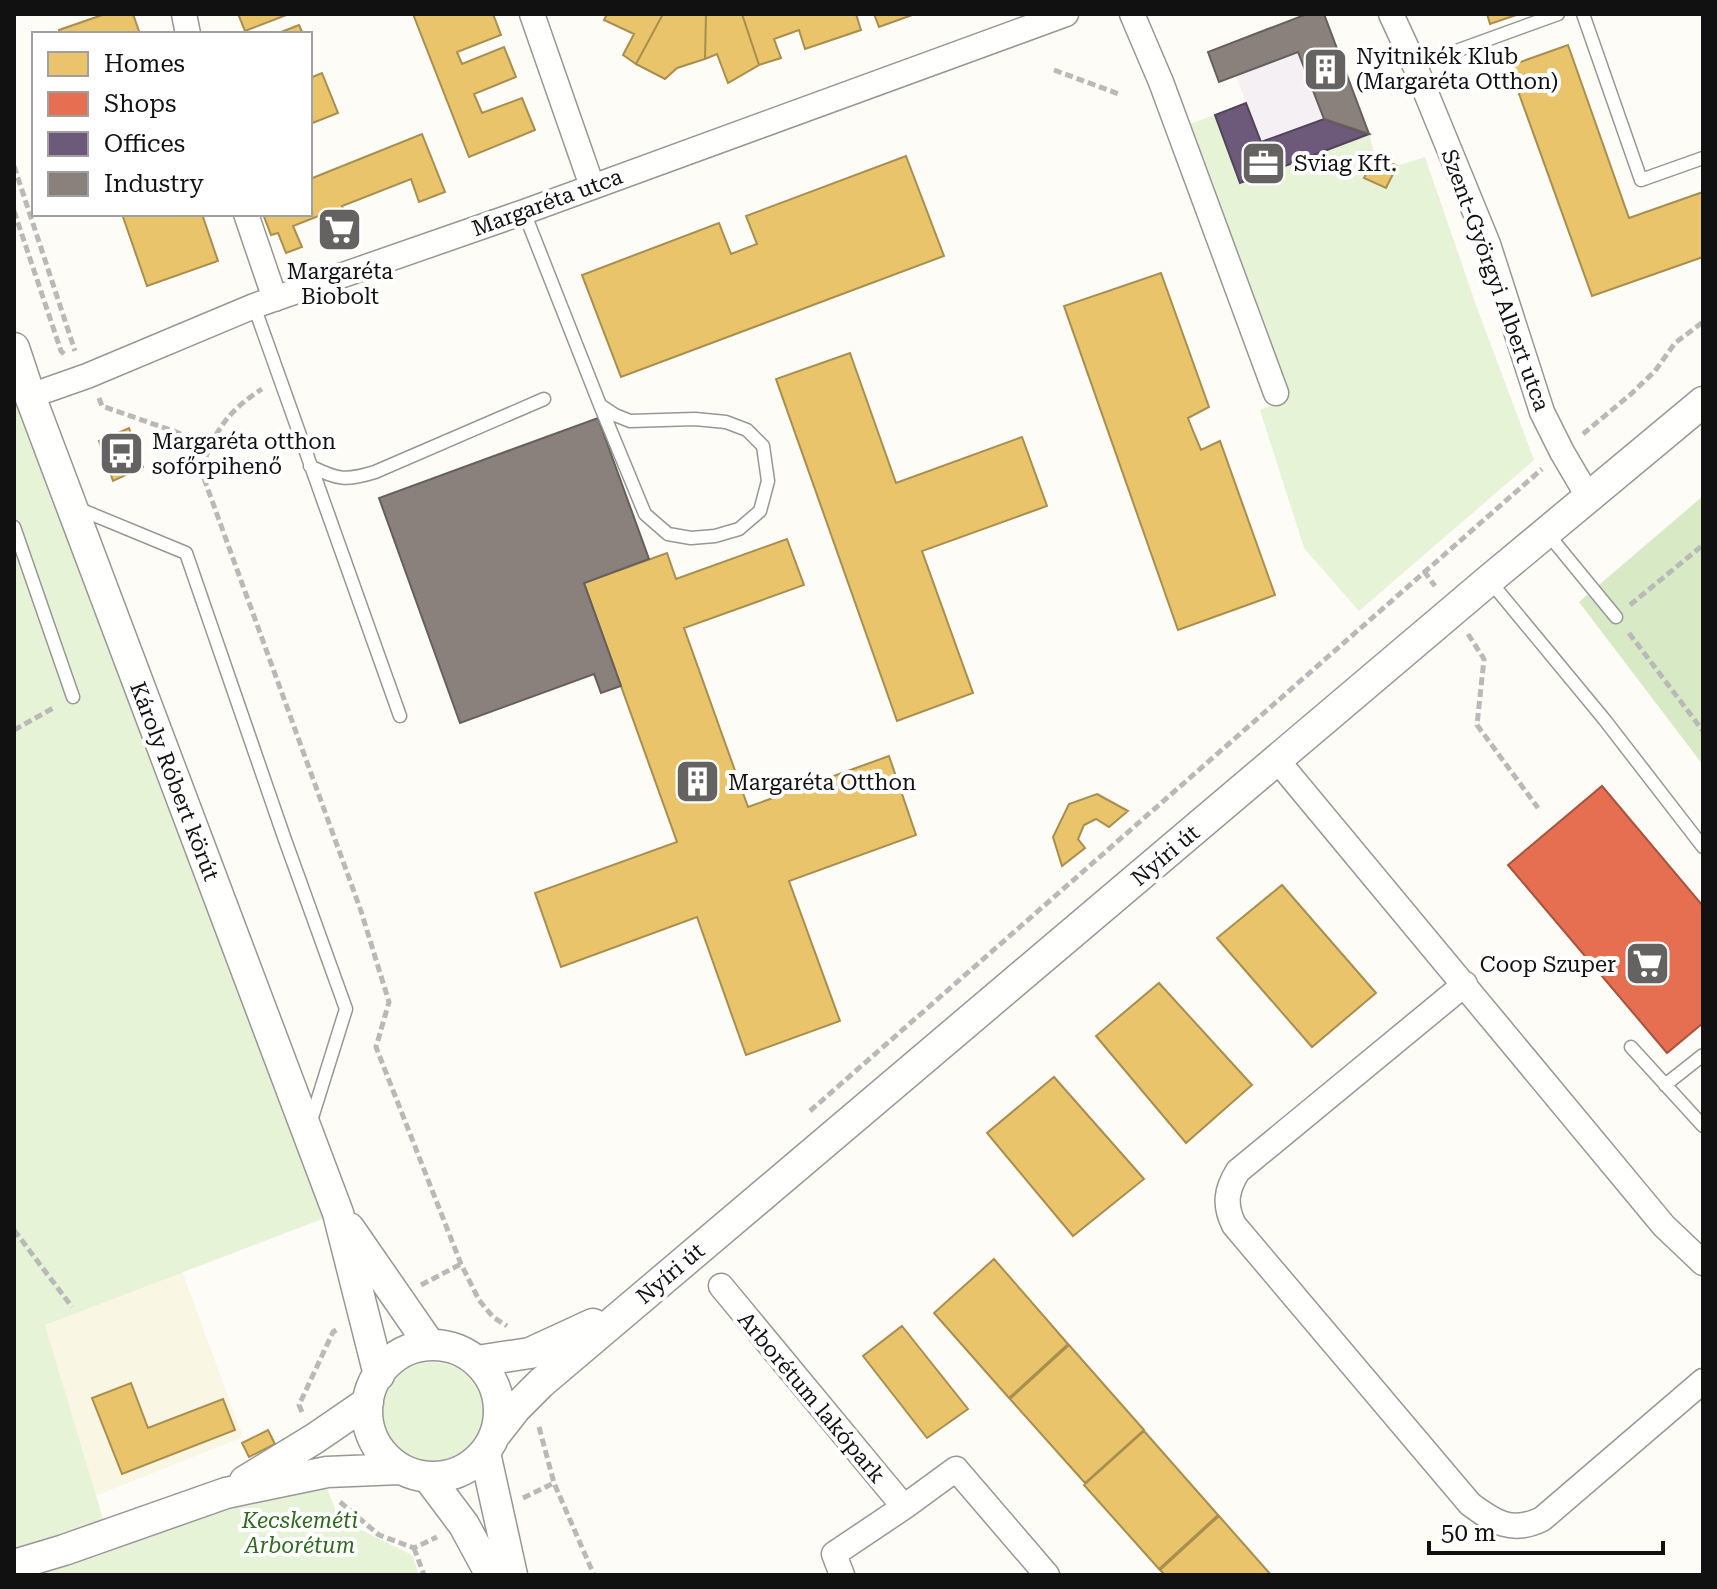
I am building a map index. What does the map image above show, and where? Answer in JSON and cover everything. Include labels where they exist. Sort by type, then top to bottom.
[{"type":"street","points":[[532,14],[592,186]]},
{"type":"street","name":"Margaréta utca","points":[[22,399],[87,376],[265,303],[1066,14]]},
{"type":"street","points":[[1132,14],[1161,82],[1276,393]]},
{"type":"street","name":"Szent-Györgyi Albert utca","points":[[1391,14],[1488,244],[1542,412],[1589,498]]},
{"type":"street","points":[[246,216],[265,303]]},
{"type":"street","name":"Károly Róbert körút","points":[[14,348],[22,399],[72,506],[338,1213],[373,1388]]},
{"type":"street","name":"Nyíri út","points":[[490,1445],[516,1408],[541,1383],[1703,402]]},
{"type":"street","points":[[1277,760],[1664,1226],[1703,1263]]},
{"type":"street","points":[[1465,984],[1238,1171],[1226,1202],[1234,1225],[1470,1504],[1502,1524],[1521,1527],[1542,1519],[1703,1381]]},
{"type":"street","name":"Károly Róbert körút","points":[[338,1213],[430,1345]]},
{"type":"street","name":"Arborétum lakópark","points":[[721,1286],[904,1507]]},
{"type":"street","name":"Nyíri út","points":[[477,1361],[530,1353],[628,1309]]},
{"type":"street","points":[[14,1565],[226,1493],[327,1472],[366,1469],[449,1476],[469,1467],[490,1445],[499,1416],[498,1396],[490,1377],[477,1361],[463,1352],[447,1346],[430,1345],[410,1349],[393,1360],[373,1388],[314,1439],[226,1493]]},
{"type":"street","points":[[373,1388],[368,1422],[374,1440],[385,1457],[414,1473],[464,1525],[491,1575]]},
{"type":"street","points":[[490,1445],[512,1575]]},
{"type":"street","points":[[842,1575],[834,1554],[956,1469],[1047,1575]]},
{"type":"lane","points":[[1415,66],[1558,14]]},
{"type":"lane","points":[[1583,14],[1641,180],[1703,158]]},
{"type":"lane","points":[[524,212],[600,405],[645,514],[668,534],[691,538],[715,536],[739,529],[760,511],[768,481],[763,446],[747,430],[726,422],[695,419],[630,421],[600,405]]},
{"type":"lane","points":[[265,303],[279,377],[400,716]]},
{"type":"lane","points":[[310,466],[333,477],[354,479],[544,399]]},
{"type":"lane","points":[[72,506],[186,553],[346,1009],[307,1131]]},
{"type":"lane","points":[[14,527],[73,697]]},
{"type":"lane","points":[[1547,532],[1616,617]]},
{"type":"lane","points":[[1489,580],[1604,719],[1703,847]]},
{"type":"lane","points":[[1631,1047],[1703,1126]]},
{"type":"lane","points":[[1665,1085],[1703,1055]]},
{"type":"path","points":[[1054,70],[1119,94]]},
{"type":"path","points":[[14,166],[72,346]]},
{"type":"path","points":[[14,211],[61,351],[87,376],[102,406],[179,433],[190,440],[361,911],[389,1002],[376,1047],[461,1264],[479,1300],[493,1317],[516,1332]]},
{"type":"path","points":[[808,1113],[1424,571],[1631,394],[1655,371],[1675,343],[1703,322]]},
{"type":"path","points":[[201,470],[209,446],[223,422],[254,393],[279,377]]},
{"type":"path","points":[[1703,545],[1616,617],[1703,731]]},
{"type":"path","points":[[1424,571],[1484,659],[1477,725],[1538,808]]},
{"type":"path","points":[[14,730],[73,697]]},
{"type":"path","points":[[14,1230],[72,1307]]},
{"type":"path","points":[[541,1383],[547,1399],[536,1416],[554,1483],[594,1575]]},
{"type":"path","points":[[514,1503],[554,1483]]},
{"type":"path","points":[[414,1548],[424,1575]]},
{"type":"shaded area","name":"Sviag Kft.","points":[[1298,52],[1324,119],[1261,142],[1236,76]]},
{"type":"shaded area","points":[[177,1257],[243,1437],[88,1499],[15,1334]]},
{"type":"green space","points":[[1215,115],[1241,183],[1369,134],[1375,155],[1364,178],[1386,188],[1397,166],[1425,157],[1534,460],[1359,611],[1304,548],[1260,410],[1287,398],[1183,126]]},
{"type":"green space","name":"Kecskeméti Arborétum","points":[[14,348],[338,1213],[45,1325],[110,1542],[325,1483],[339,1519],[412,1555],[419,1575],[14,1575]]},
{"type":"green space","points":[[1703,496],[1703,765],[1579,602]]},
{"type":"green space","points":[[433,1362],[452,1365],[469,1376],[480,1393],[483,1412],[480,1431],[469,1448],[452,1459],[433,1462],[414,1459],[397,1448],[386,1431],[383,1412],[386,1393],[397,1376],[414,1365]]},
{"type":"building: Homes","points":[[105,14],[133,14],[139,32],[60,32]]},
{"type":"building: Homes","points":[[238,14],[289,14],[245,31]]},
{"type":"building: Homes","points":[[413,14],[493,14],[501,35],[457,52],[462,64],[504,47],[516,77],[474,94],[482,113],[522,98],[535,130],[469,157]]},
{"type":"building: Homes","points":[[607,14],[663,14],[636,64],[623,55],[634,34],[604,20]]},
{"type":"building: Homes","points":[[663,14],[706,14],[705,59],[677,68],[665,79],[636,64]]},
{"type":"building: Homes","points":[[706,14],[742,14],[759,65],[728,83],[717,54],[705,59]]},
{"type":"building: Homes","points":[[742,14],[856,14],[861,30],[805,49],[799,30],[774,39],[781,58],[759,65]]},
{"type":"building: Homes","points":[[874,14],[915,14],[879,27]]},
{"type":"building: Homes","points":[[1487,14],[1519,14],[1490,24]]},
{"type":"building: Homes","points":[[299,25],[302,32],[281,32]]},
{"type":"building: Homes","points":[[1568,45],[1629,218],[1703,192],[1703,257],[1592,296],[1509,66]]},
{"type":"building: Homes","points":[[322,73],[338,113],[312,123],[312,77]]},
{"type":"building: Homes","points":[[422,134],[445,192],[419,202],[411,179],[342,206],[351,228],[329,236],[321,215],[293,226],[302,247],[286,253],[278,233],[271,235],[264,216],[312,216],[312,178]]},
{"type":"building: Homes","points":[[1375,155],[1397,166],[1386,188],[1364,178]]},
{"type":"building: Homes","points":[[906,156],[944,256],[621,377],[582,275],[719,223],[731,254],[757,244],[746,216]]},
{"type":"building: Homes","points":[[123,216],[203,216],[218,261],[147,286]]},
{"type":"building: Homes","points":[[1161,273],[1209,407],[1188,418],[1201,450],[1220,441],[1275,595],[1178,630],[1064,306]]},
{"type":"building: Homes","points":[[850,353],[896,483],[1022,437],[1047,506],[922,551],[973,693],[897,721],[776,379]]},
{"type":"building: Homes","name":"Margaréta otthon sofőrpihenő","points":[[129,428],[143,467],[113,481],[99,441]]},
{"type":"building: Homes","name":"Margaréta Otthon","points":[[787,539],[804,585],[684,628],[748,807],[889,756],[916,835],[789,881],[840,1021],[746,1055],[697,917],[561,967],[535,893],[677,842],[584,583],[667,553],[676,579]]},
{"type":"building: Homes","points":[[1097,794],[1128,811],[1109,827],[1096,819],[1084,825],[1078,839],[1085,848],[1062,866],[1053,837],[1069,804]]},
{"type":"building: Homes","points":[[1282,885],[1376,993],[1312,1047],[1217,938]]},
{"type":"building: Homes","points":[[1159,983],[1252,1085],[1186,1143],[1096,1036]]},
{"type":"building: Homes","points":[[1054,1077],[1144,1179],[1073,1236],[987,1133]]},
{"type":"building: Homes","points":[[994,1259],[1068,1344],[1009,1398],[934,1313]]},
{"type":"building: Homes","points":[[902,1326],[968,1409],[927,1438],[863,1356]]},
{"type":"building: Homes","points":[[1069,1345],[1144,1430],[1085,1483],[1010,1399]]},
{"type":"building: Homes","points":[[131,1383],[148,1428],[223,1399],[235,1430],[122,1474],[92,1398]]},
{"type":"building: Homes","points":[[268,1430],[275,1444],[249,1457],[242,1443]]},
{"type":"building: Homes","points":[[1144,1431],[1218,1515],[1159,1569],[1084,1485]]},
{"type":"building: Homes","points":[[1219,1516],[1271,1575],[1165,1575],[1160,1570]]},
{"type":"building: Shops","name":"Coop Szuper","points":[[1602,786],[1703,906],[1703,1023],[1667,1053],[1508,865]]},
{"type":"building: Offices","name":"Sviag Kft.","points":[[1246,103],[1261,142],[1324,119],[1369,134],[1240,183],[1215,115]]},
{"type":"building: Industry","name":"Nyitnikék Klub (Margaréta Otthon)","points":[[1307,14],[1324,14],[1369,134],[1324,119],[1298,52],[1219,82],[1208,52]]},
{"type":"building: Industry","points":[[598,418],[649,559],[584,583],[621,686],[601,693],[594,674],[460,723],[379,498]]},
{"type":"place","name":"Nyitnikék Klub (Margaréta Otthon)","points":[[1325,69]]},
{"type":"place","name":"Sviag Kft.","points":[[1263,163]]},
{"type":"place","name":"Margaréta Biobolt","points":[[340,230]]},
{"type":"place","name":"Margaréta otthon sofőrpihenő","points":[[121,454]]},
{"type":"place","name":"Margaréta Otthon","points":[[697,782]]},
{"type":"place","name":"Coop Szuper","points":[[1647,964]]}]
